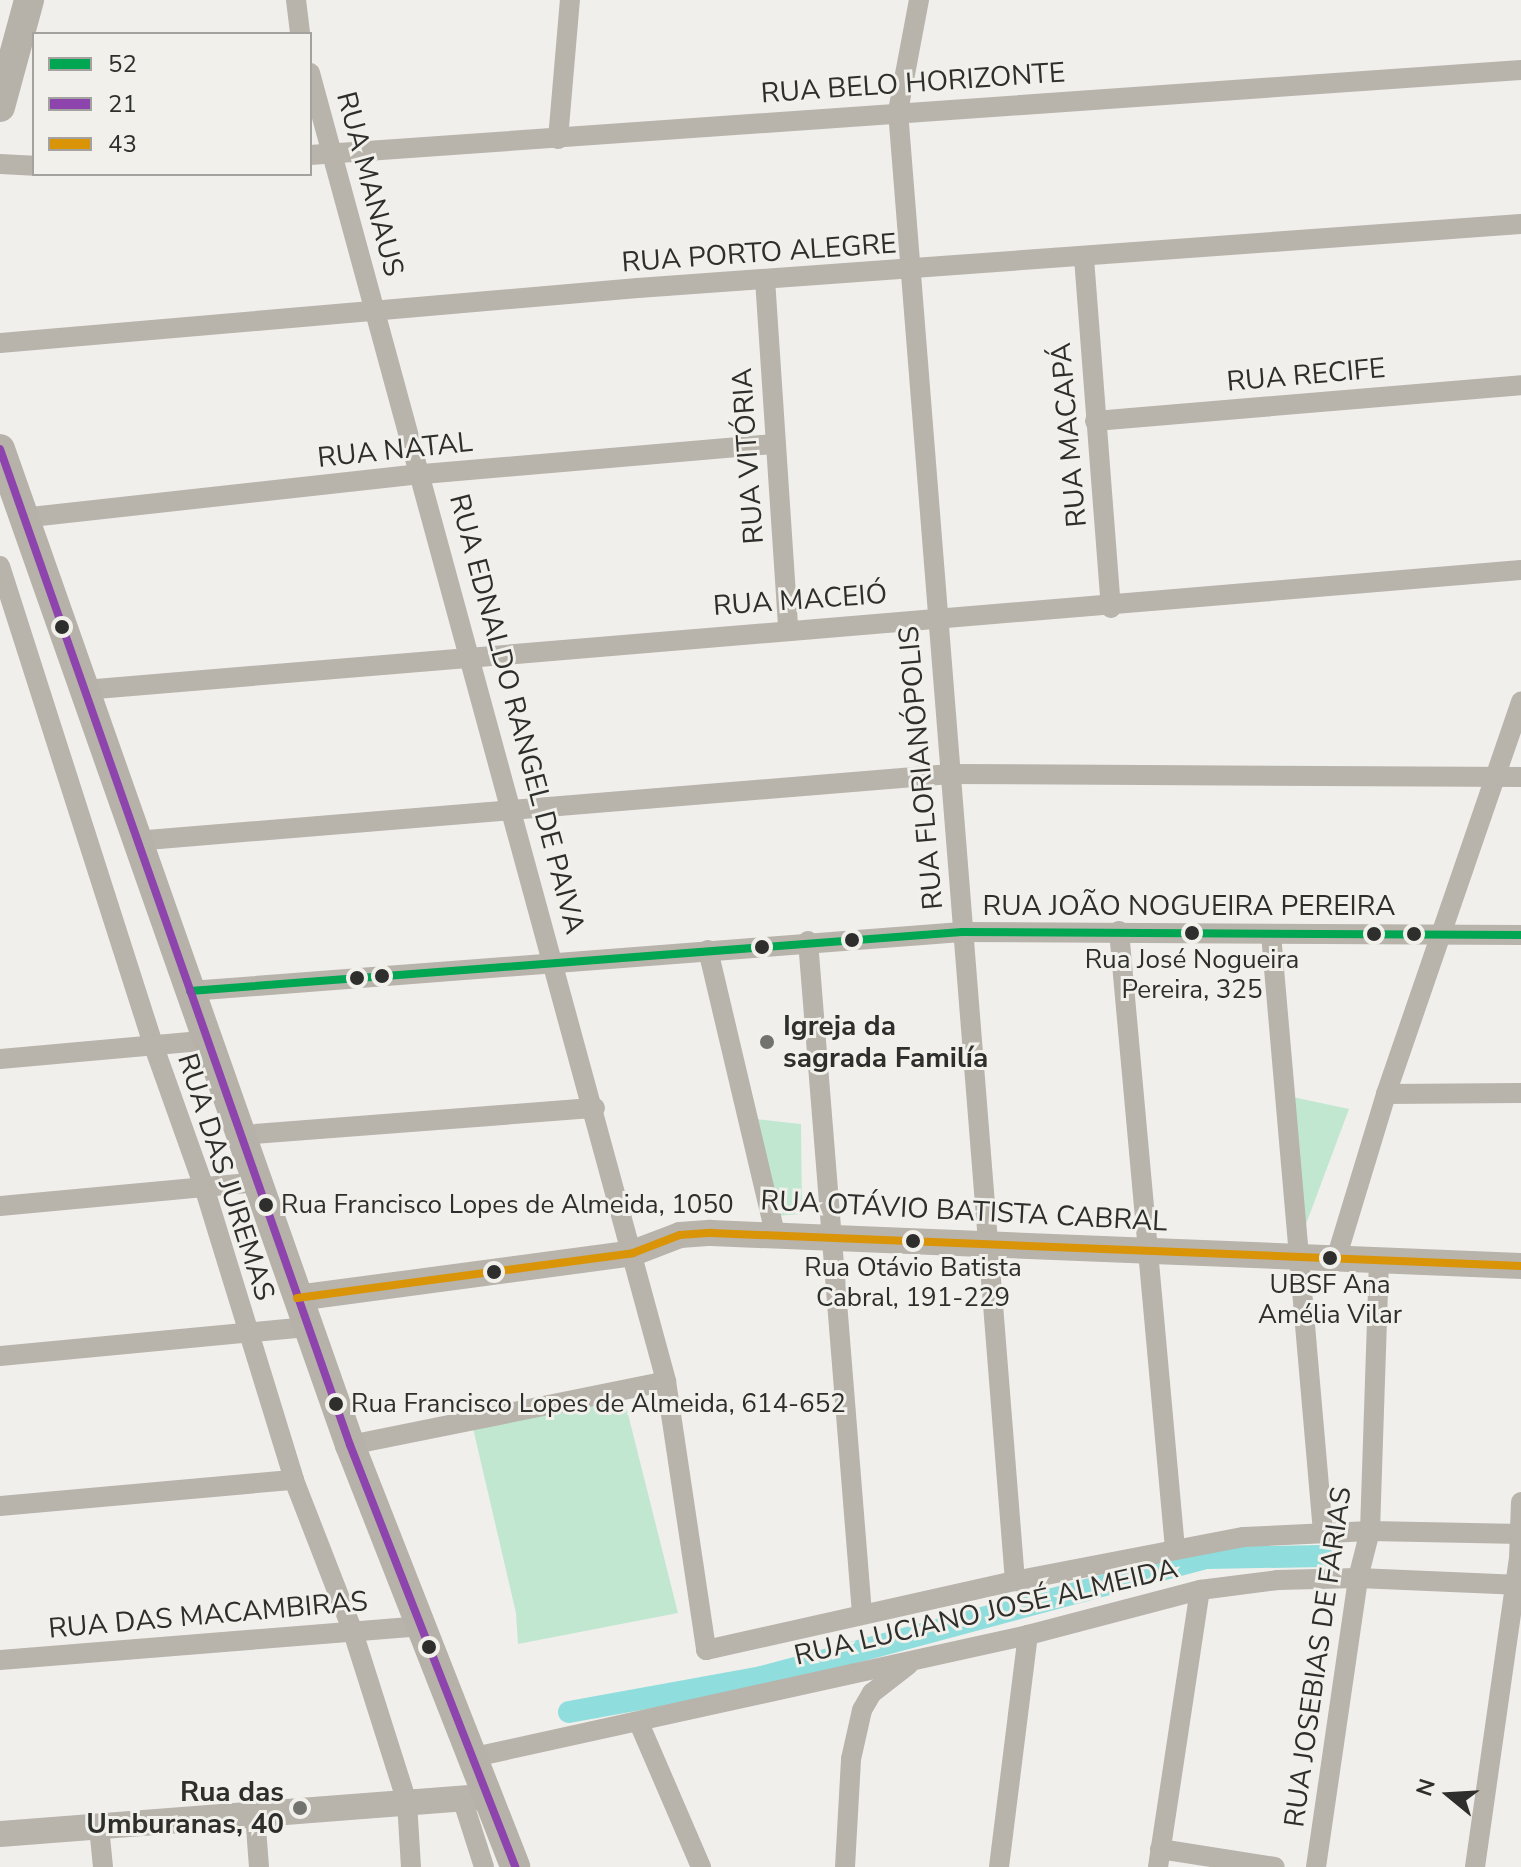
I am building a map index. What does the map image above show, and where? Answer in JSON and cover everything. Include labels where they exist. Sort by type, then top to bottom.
[{"type":"main road","points":[[0,107],[29,0]]},
{"type":"main road","points":[[0,449],[135,841],[190,991],[212,1040],[297,1298],[470,1758],[474,1798],[515,1867]]},
{"type":"street","points":[[296,0],[300,32]]},
{"type":"street","points":[[558,139],[570,0]]},
{"type":"street","name":"RUA FLORIANÓPOLIS","points":[[919,0],[898,111],[1015,1581]]},
{"type":"street","name":"RUA BELO HORIZONTE","points":[[312,155],[558,139],[898,111],[1521,70]]},
{"type":"street","name":"RUA MANAUS","points":[[312,79],[336,154],[375,310]]},
{"type":"street","points":[[0,164],[32,166]]},
{"type":"street","name":"RUA PORTO ALEGRE","points":[[0,343],[765,279],[912,271],[1521,224]]},
{"type":"street","name":"RUA MACAPÁ","points":[[1084,258],[1111,608]]},
{"type":"street","name":"RUA VITÓRIA","points":[[765,279],[788,628]]},
{"type":"street","name":"RUA EDNALDO RANGEL DE PAIVA","points":[[375,310],[423,474],[467,655],[555,961],[666,1381],[706,1650]]},
{"type":"street","name":"RUA RECIFE","points":[[1095,421],[1521,385]]},
{"type":"street","name":"RUA NATAL","points":[[22,518],[423,474],[775,444]]},
{"type":"street","name":"RUA DAS JUREMAS","points":[[0,566],[153,1044],[205,1190],[294,1480],[353,1632],[407,1802],[411,1867]]},
{"type":"street","name":"RUA MACEIÓ","points":[[84,690],[788,628],[1111,608],[1521,570]]},
{"type":"street","points":[[1336,1259],[1386,1094],[1521,702]]},
{"type":"street","points":[[135,841],[511,807],[950,774],[1521,777]]},
{"type":"street","points":[[1119,931],[1175,1549]]},
{"type":"street","name":"RUA JOÃO NOGUEIRA PEREIRA","points":[[190,991],[808,941],[962,932],[1521,935]]},
{"type":"street","points":[[1271,934],[1323,1532]]},
{"type":"street","points":[[808,941],[862,1613]]},
{"type":"street","points":[[708,950],[775,1233]]},
{"type":"street","points":[[0,1059],[212,1040]]},
{"type":"street","points":[[1386,1094],[1521,1093]]},
{"type":"street","points":[[242,1135],[595,1108]]},
{"type":"street","points":[[0,1206],[205,1190],[260,1182]]},
{"type":"street","name":"RUA OTÁVIO BATISTA CABRAL","points":[[297,1298],[633,1253],[680,1235],[775,1233],[986,1245],[1521,1266]]},
{"type":"street","name":"RUA JOSEBIAS DE FARIAS","points":[[1316,1867],[1358,1578],[1370,1531],[1379,1262]]},
{"type":"street","points":[[0,1356],[248,1336],[308,1327]]},
{"type":"street","points":[[350,1445],[666,1381]]},
{"type":"street","points":[[0,1506],[294,1480]]},
{"type":"street","points":[[1475,1867],[1518,1585],[1521,1502]]},
{"type":"street","name":"RUA LUCIANO JOSÉ ALMEIDA","points":[[706,1650],[862,1613],[1175,1549],[1323,1532],[1520,1534]]},
{"type":"street","name":"RUA LUCIANO JOSÉ ALMEIDA","points":[[470,1758],[1028,1635],[1200,1590],[1278,1580],[1358,1578],[1518,1585]]},
{"type":"street","points":[[1200,1590],[1159,1858],[1275,1867]]},
{"type":"street","name":"RUA DAS MACAMBIRAS","points":[[0,1660],[420,1626]]},
{"type":"street","points":[[999,1867],[1028,1635]]},
{"type":"street","points":[[845,1867],[851,1759],[862,1710],[872,1693],[919,1658]]},
{"type":"street","points":[[639,1723],[701,1867]]},
{"type":"street","points":[[0,1834],[474,1798],[484,1867]]},
{"type":"street","points":[[255,1814],[259,1867]]},
{"type":"street","points":[[99,1827],[103,1867]]},
{"type":"green space","points":[[1288,1096],[1349,1109],[1299,1243]]},
{"type":"green space","points":[[756,1119],[801,1124],[802,1214],[775,1216]]},
{"type":"green space","points":[[624,1398],[678,1613],[518,1644],[516,1613],[472,1424]]},
{"type":"waterway","points":[[569,1712],[762,1677],[1207,1558],[1323,1556]]},
{"type":"transit line","name":"21","points":[[0,449],[350,1445],[515,1867]]},
{"type":"transit line","name":"52","points":[[190,991],[962,932],[1521,935]]},
{"type":"transit line","name":"43","points":[[297,1298],[633,1253],[680,1235],[711,1233],[1521,1266]]},
{"type":"place","name":"Rua José Nogueira Pereira, 325","points":[[1192,933]]},
{"type":"place","name":"Igreja da sagrada Familía","points":[[767,1042]]},
{"type":"place","name":"Rua Francisco Lopes de Almeida, 1050","points":[[266,1205]]},
{"type":"place","name":"Rua Otávio Batista Cabral, 191-229","points":[[913,1241]]},
{"type":"place","name":"UBSF Ana Amélia Vilar","points":[[1330,1258]]},
{"type":"place","name":"Rua Francisco Lopes de Almeida, 614-652","points":[[336,1404]]},
{"type":"place","name":"Rua das Umburanas, 40","points":[[300,1808]]}]
